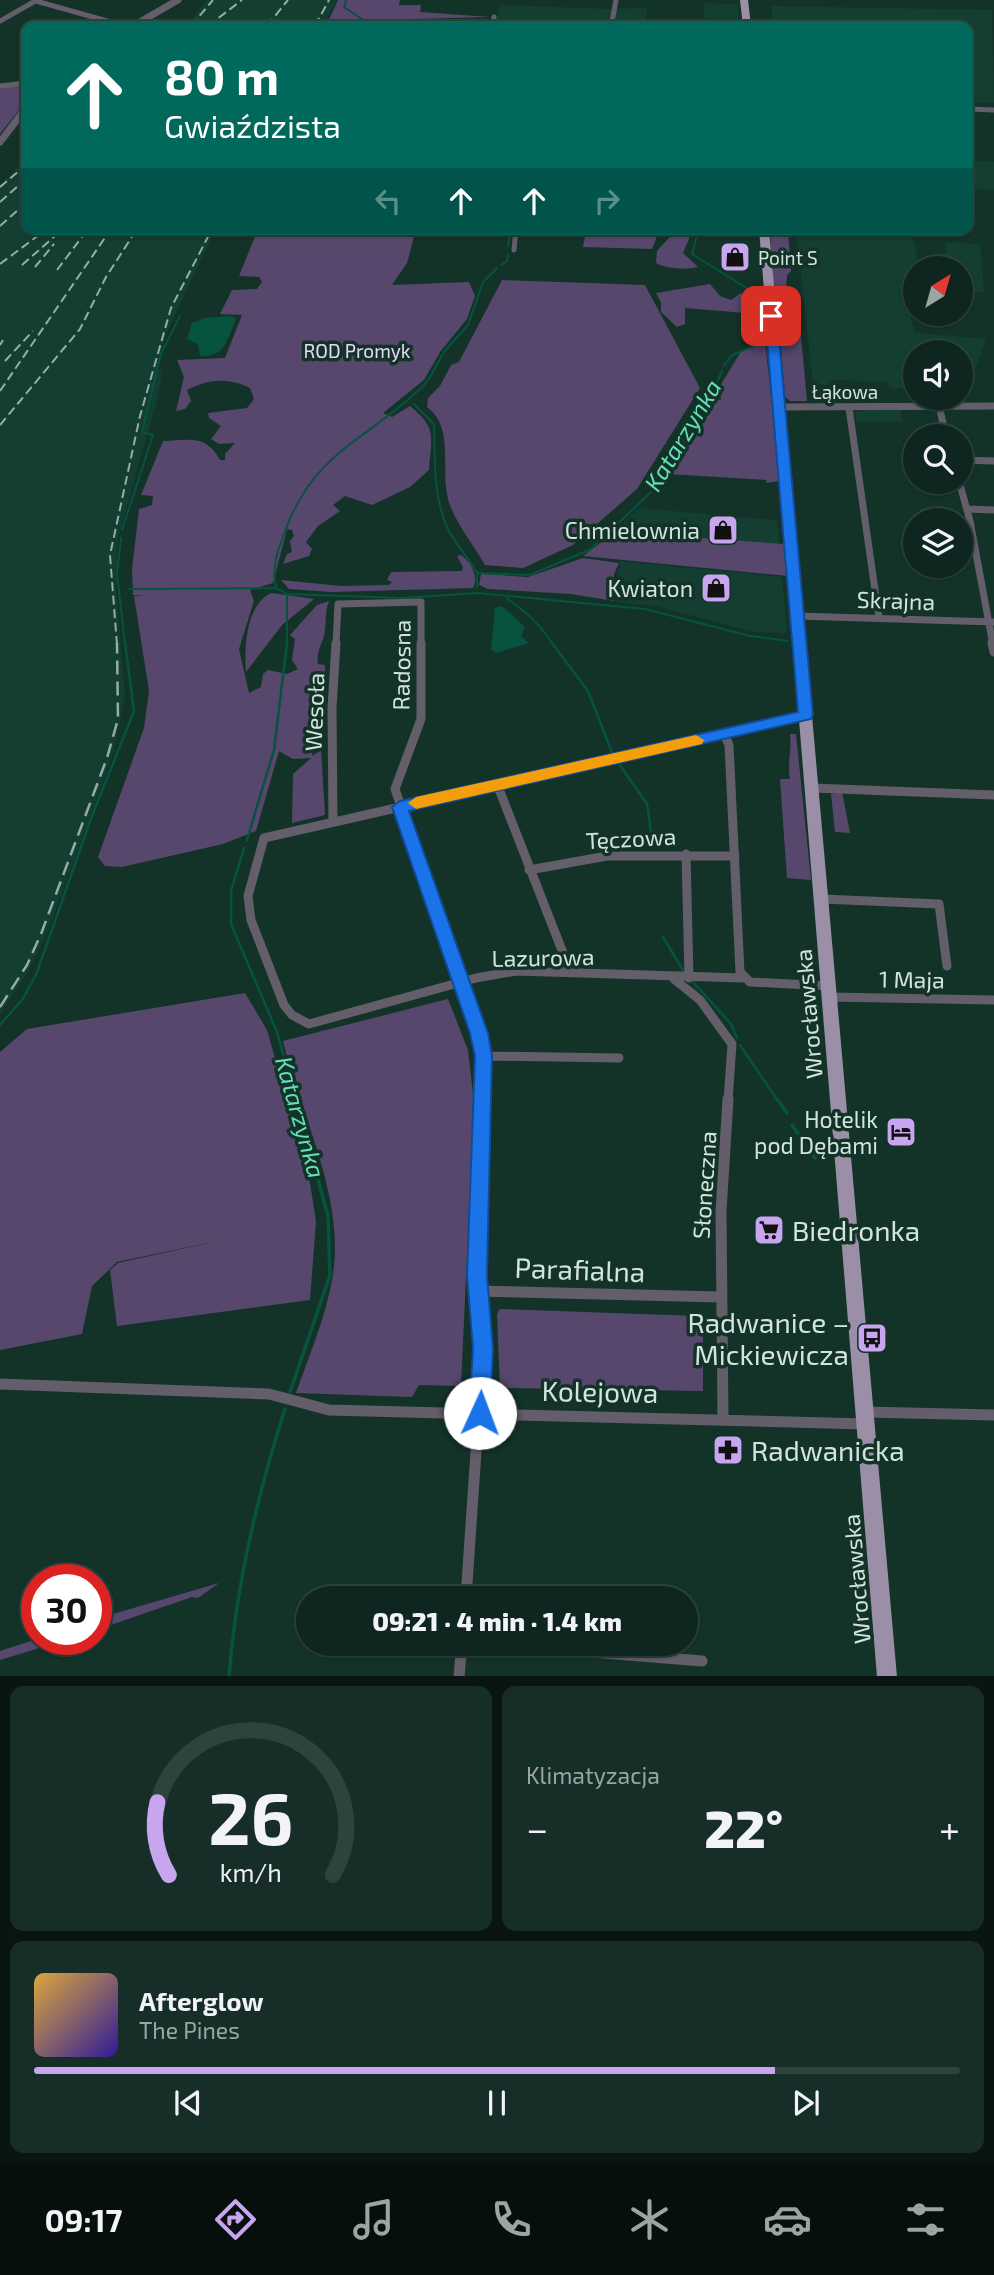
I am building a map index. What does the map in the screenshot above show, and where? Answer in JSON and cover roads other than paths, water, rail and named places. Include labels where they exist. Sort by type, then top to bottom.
[{"type":"main road","points":[[744,0],[746,21]]},
{"type":"main road","name":"Wrocławska","points":[[765,235],[887,1676]]},
{"type":"street","points":[[0,21],[37,0],[108,21]]},
{"type":"street","points":[[142,21],[178,0]]},
{"type":"street","points":[[612,21],[616,0]]},
{"type":"street","points":[[494,21],[495,17]]},
{"type":"street","points":[[0,86],[21,84]]},
{"type":"street","points":[[973,109],[994,110]]},
{"type":"street","points":[[0,142],[21,115]]},
{"type":"street","points":[[514,250],[515,235]]},
{"type":"street","name":"Łąkowa","points":[[973,406],[994,406]]},
{"type":"street","name":"Łąkowa","points":[[779,407],[903,407]]},
{"type":"street","points":[[849,408],[879,618]]},
{"type":"street","points":[[973,460],[994,461]]},
{"type":"street","points":[[973,509],[994,510]]},
{"type":"street","points":[[973,537],[991,622],[994,652]]},
{"type":"street","name":"Radosna","points":[[338,604],[422,602],[422,709],[395,786],[484,1056],[477,1291]]},
{"type":"street","name":"Wesoła","points":[[333,822],[332,708],[338,604]]},
{"type":"street","name":"Skrajna","points":[[798,617],[991,622]]},
{"type":"street","points":[[333,822],[806,715]]},
{"type":"street","points":[[724,734],[729,744],[740,972],[743,978],[750,982],[829,992]]},
{"type":"street","points":[[497,784],[565,958],[565,972]]},
{"type":"street","points":[[812,788],[994,795]]},
{"type":"street","name":"Lazurowa","points":[[333,822],[264,838],[248,896],[249,916],[282,1001],[291,1014],[309,1024],[516,971],[672,978],[743,978]]},
{"type":"street","name":"Tęczowa","points":[[529,870],[572,861],[646,852],[735,856]]},
{"type":"street","points":[[687,854],[689,978]]},
{"type":"street","points":[[822,899],[939,904],[947,966]]},
{"type":"street","name":"Słoneczna","points":[[672,978],[700,1000],[732,1044],[721,1211],[723,1419]]},
{"type":"street","name":"1 Maja","points":[[829,992],[994,1000]]},
{"type":"street","points":[[484,1056],[619,1058]]},
{"type":"street","points":[[467,1586],[483,1349],[477,1291]]},
{"type":"street","name":"Parafialna","points":[[477,1291],[720,1297]]},
{"type":"street","name":"Kolejowa","points":[[0,1384],[269,1394],[329,1410],[723,1419],[994,1415]]},
{"type":"street","points":[[459,1676],[461,1656]]},
{"type":"street","points":[[641,1656],[702,1661]]},
{"type":"waterway","points":[[346,0],[344,7],[365,21]]},
{"type":"waterway","points":[[508,246],[510,235]]},
{"type":"waterway","name":"Katarzynka","points":[[697,235],[692,254],[753,292],[760,301],[762,335]]},
{"type":"waterway","points":[[501,265],[507,261],[508,254]]},
{"type":"waterway","points":[[444,352],[468,325],[483,282],[497,268]]},
{"type":"waterway","points":[[122,530],[153,435],[142,432],[161,354],[180,316]]},
{"type":"waterway","name":"Katarzynka","points":[[724,366],[731,356],[763,341]]},
{"type":"waterway","name":"Katarzynka","points":[[276,588],[275,566],[280,545],[297,504],[311,482],[345,448],[423,386],[443,354]]},
{"type":"waterway","name":"Katarzynka","points":[[477,573],[530,575],[591,549],[651,492],[707,404],[722,371]]},
{"type":"waterway","name":"Katarzynka","points":[[414,404],[434,424],[437,489],[442,515],[454,539],[477,573]]},
{"type":"waterway","points":[[121,538],[117,573],[125,645]]},
{"type":"waterway","points":[[477,573],[477,587]]},
{"type":"waterway","points":[[129,589],[276,588]]},
{"type":"waterway","name":"Katarzynka","points":[[276,588],[287,594]]},
{"type":"waterway","points":[[287,594],[402,598],[478,593],[645,609],[750,636],[788,641]]},
{"type":"waterway","name":"Katarzynka","points":[[287,594],[287,643]]},
{"type":"waterway","points":[[508,596],[507,599],[533,619],[553,645]]},
{"type":"waterway","points":[[0,1025],[22,1000],[36,975],[92,816],[134,711],[125,643]]},
{"type":"waterway","name":"Katarzynka","points":[[247,840],[274,750],[287,643]]},
{"type":"waterway","points":[[552,643],[588,691],[613,755]]},
{"type":"waterway","points":[[619,764],[647,804],[653,846]]},
{"type":"waterway","name":"Katarzynka","points":[[244,848],[231,891],[231,924],[277,1032],[296,1101]]},
{"type":"waterway","points":[[663,937],[684,972]]},
{"type":"waterway","points":[[693,982],[731,1024],[737,1038]]},
{"type":"waterway","points":[[740,1045],[778,1101]]},
{"type":"waterway","name":"Katarzynka","points":[[290,1392],[330,1275],[328,1216],[296,1099]]},
{"type":"waterway","points":[[777,1099],[787,1113]]},
{"type":"waterway","points":[[792,1125],[815,1158]]},
{"type":"waterway","name":"Katarzynka","points":[[229,1676],[249,1541],[285,1409]]},
{"type":"railway","points":[[195,21],[213,0]]},
{"type":"railway","points":[[215,21],[242,0]]},
{"type":"railway","points":[[271,21],[288,0]]},
{"type":"railway","points":[[318,21],[329,0]]},
{"type":"railway","points":[[0,187],[21,169]]},
{"type":"railway","points":[[0,202],[21,183]]},
{"type":"railway","points":[[0,226],[21,207]]},
{"type":"railway","points":[[0,264],[39,235]]},
{"type":"railway","points":[[22,265],[56,235]]},
{"type":"railway","points":[[57,270],[83,235]]},
{"type":"railway","points":[[0,391],[107,235]]},
{"type":"railway","points":[[0,425],[80,329],[106,277],[133,235]]},
{"type":"railway","points":[[117,645],[110,555],[140,416],[171,308],[209,235]]},
{"type":"railway","points":[[35,267],[54,244]]},
{"type":"railway","points":[[5,361],[33,331]]},
{"type":"railway","points":[[0,345],[3,340]]},
{"type":"railway","points":[[0,1007],[27,965],[41,934],[107,758],[118,719],[117,643]]},
{"type":"place","name":"Point S","points":[[735,257]]},
{"type":"place","name":"Chmielownia","points":[[723,530]]},
{"type":"place","name":"Kwiaton","points":[[716,588]]},
{"type":"place","name":"Hotelik pod Dębami","points":[[901,1132]]},
{"type":"place","name":"Biedronka","points":[[769,1230]]},
{"type":"place","name":"Radwanice – Mickiewicza","points":[[872,1338]]},
{"type":"place","name":"Radwanicka","points":[[728,1450]]},
{"type":"park label","name":"ROD Promyk","points":[[357,350]]}]
